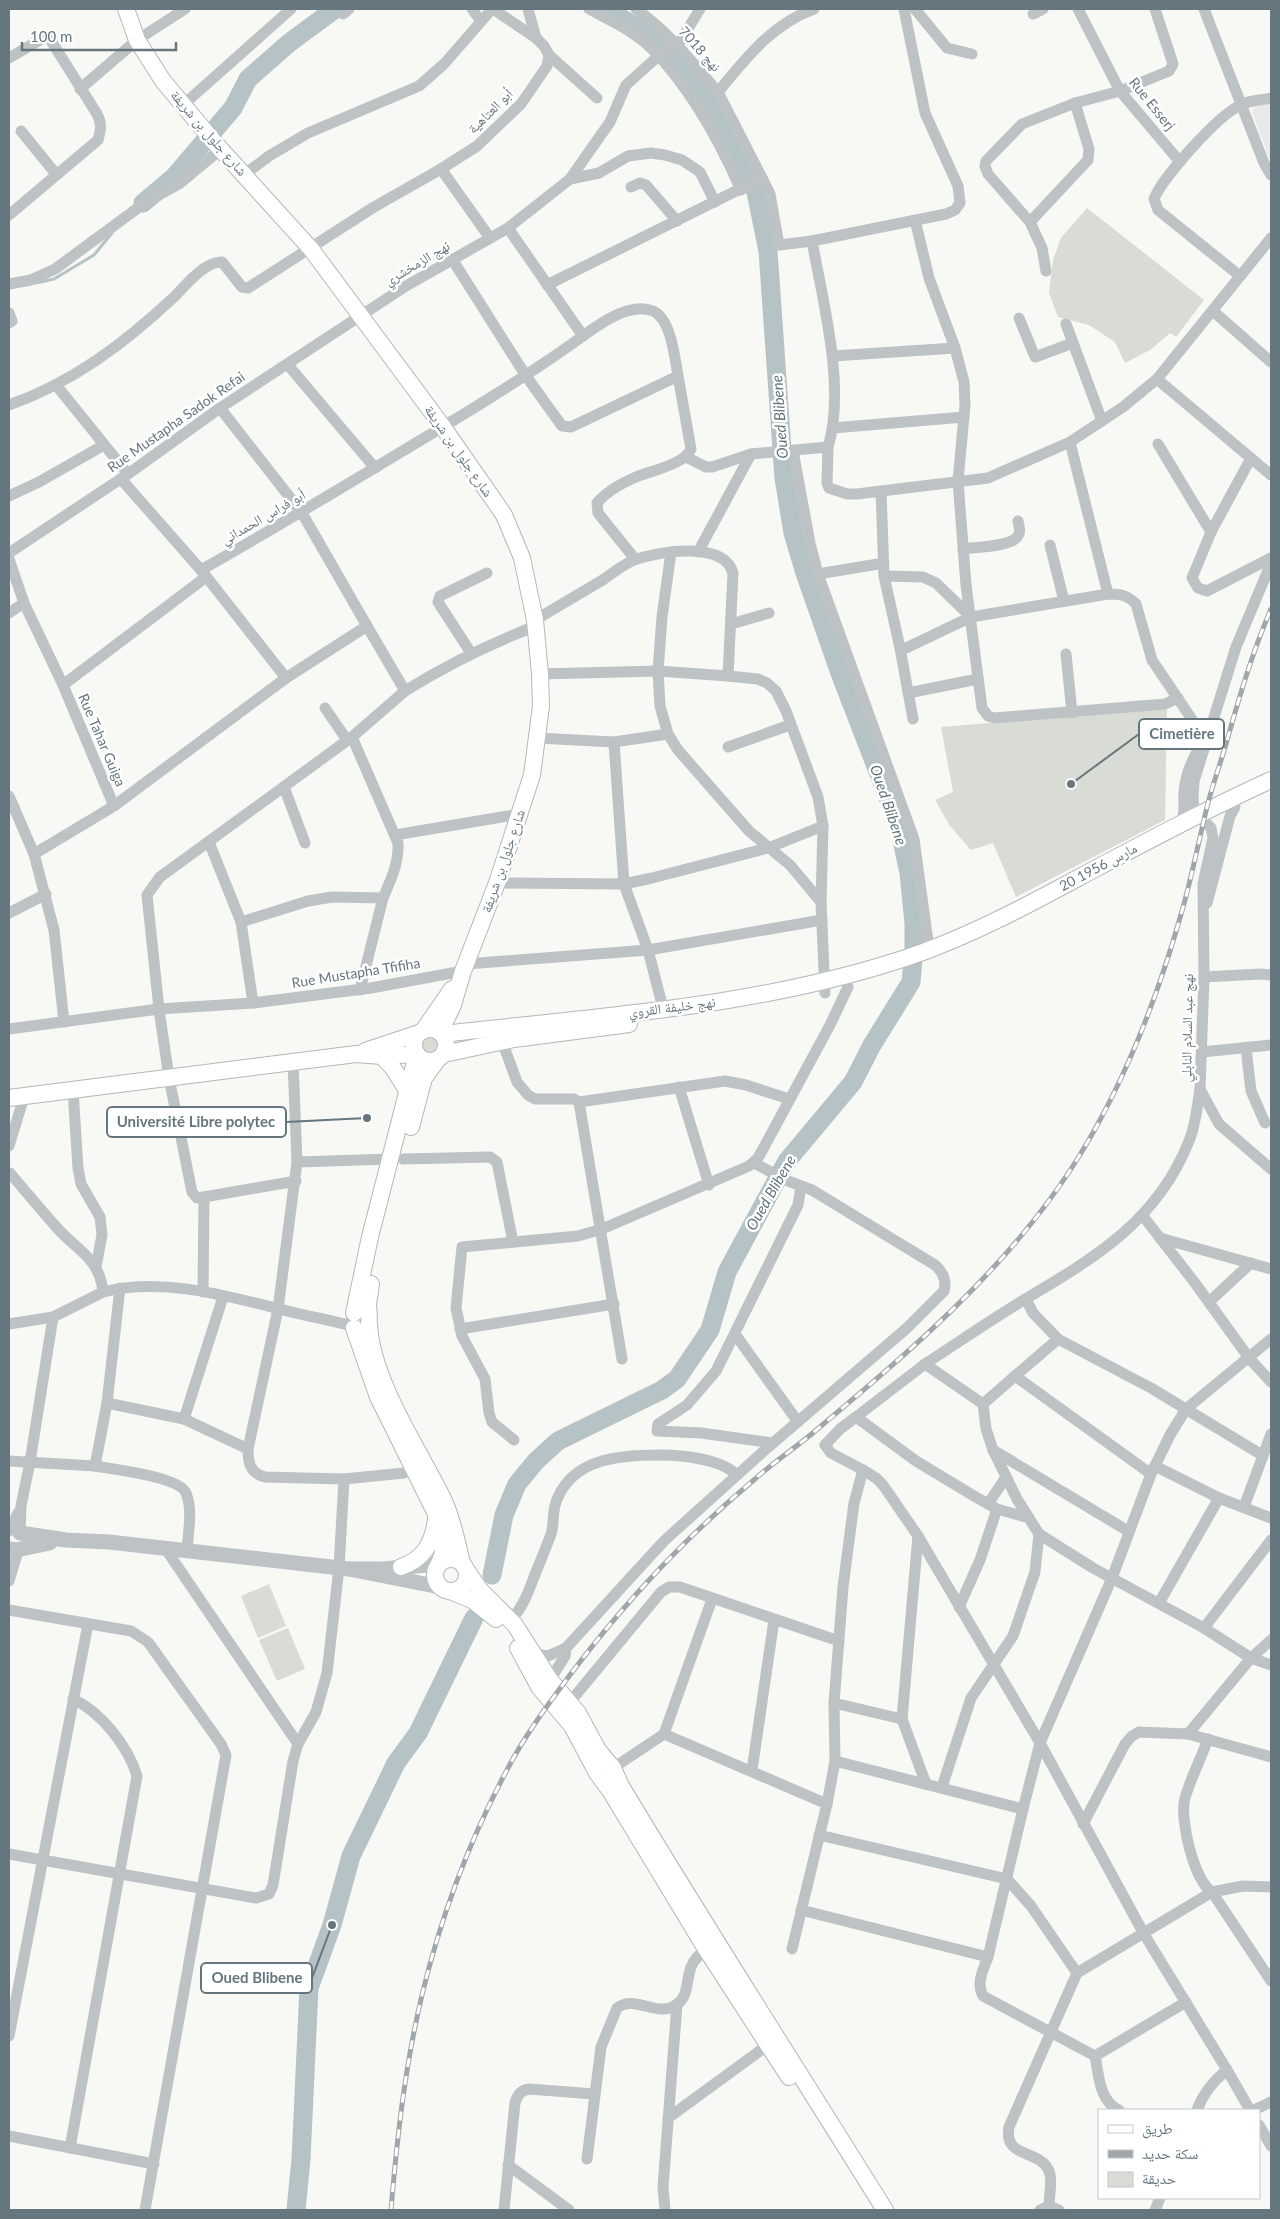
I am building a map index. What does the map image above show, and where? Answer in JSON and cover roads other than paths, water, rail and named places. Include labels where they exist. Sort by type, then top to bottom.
[{"type":"main road","name":"شارع جلول بن شريفة","points":[[126,9],[137,40],[163,81],[218,146],[311,249],[444,427],[493,498],[511,530],[522,558],[536,623],[540,674],[541,706],[532,775],[497,882],[453,1005],[441,1033]]},
{"type":"main road","name":"20 مارس 1956","points":[[926,954],[982,937],[1271,780]]},
{"type":"main road","name":"20 مارس 1956","points":[[926,954],[1004,917],[1180,824],[1235,807],[1271,791]]},
{"type":"main road","points":[[896,967],[926,954]]},
{"type":"main road","name":"نهج خليفة القروي","points":[[441,1057],[502,1041],[730,1010],[825,987],[896,967]]},
{"type":"main road","name":"نهج خليفة القروي","points":[[441,1033],[507,1028],[825,987],[848,987],[896,967]]},
{"type":"main road","name":"شارع جلول بن شريفة","points":[[421,1032],[464,970]]},
{"type":"main road","points":[[453,1005],[458,1015],[473,1030]]},
{"type":"main road","points":[[16,1098],[356,1054],[431,1029],[441,1033],[447,1044],[441,1057],[424,1078],[397,1159]]},
{"type":"main road","points":[[421,1032],[414,1041],[417,1054],[378,1245],[368,1304],[358,1320],[378,1397],[436,1514],[443,1540],[443,1553],[434,1573],[445,1589],[477,1604],[499,1623],[524,1658],[539,1687],[569,1721],[607,1772],[621,1786],[872,2210]]},
{"type":"main road","points":[[356,1054],[382,1056],[417,1054],[427,1061],[441,1057]]},
{"type":"main road","points":[[382,1056],[393,1068],[408,1092]]},
{"type":"main road","points":[[358,1320],[370,1335],[396,1411],[444,1502],[467,1573],[464,1584],[456,1590],[445,1589]]},
{"type":"main road","points":[[401,1567],[413,1563],[425,1551],[431,1541],[436,1514]]},
{"type":"main road","points":[[439,1564],[453,1559],[464,1565],[480,1590],[511,1620],[550,1680],[578,1712],[598,1750],[607,1772],[611,1792],[706,1949],[885,2210]]},
{"type":"street","points":[[80,89],[137,40],[185,9]]},
{"type":"street","points":[[183,105],[291,9]]},
{"type":"street","points":[[472,9],[481,21]]},
{"type":"street","points":[[244,174],[269,156],[308,133],[419,86],[438,70],[493,9],[536,38],[544,46],[548,55],[597,98]]},
{"type":"street","points":[[528,9],[536,38]]},
{"type":"street","points":[[589,9],[625,29],[659,55],[693,100],[744,188]]},
{"type":"street","name":"نهج 7018","points":[[636,9],[651,19],[718,92],[760,179],[770,194],[779,245],[812,242]]},
{"type":"street","points":[[583,336],[508,228],[570,179],[610,122],[626,86],[659,55],[674,44],[700,9]]},
{"type":"street","points":[[718,92],[764,39],[790,19],[814,9]]},
{"type":"street","points":[[904,9],[925,113],[958,186],[961,195],[960,203],[955,210],[946,214],[812,242],[833,356],[833,428],[828,447],[826,483],[834,492],[847,494],[976,480],[994,476],[1070,442],[1123,407],[1157,379],[1271,238]]},
{"type":"street","name":"Rue Esserj","points":[[1078,9],[1120,91],[1180,162]]},
{"type":"street","points":[[1046,271],[1042,248],[1030,222],[988,174],[985,166],[986,161],[1022,124],[1075,103],[1120,91],[1169,71],[1173,64],[1156,9]]},
{"type":"street","points":[[1204,9],[1271,175]]},
{"type":"street","points":[[920,10],[947,48],[972,54]]},
{"type":"street","points":[[9,58],[36,41],[45,37],[48,38],[55,43],[80,89],[101,122],[98,140],[9,215]]},
{"type":"street","name":"أبو العتاهية","points":[[56,385],[106,355],[130,336],[198,273],[213,264],[222,262],[242,287],[248,288],[374,207],[477,146],[521,104],[547,66],[548,55]]},
{"type":"street","points":[[1240,276],[1158,210],[1154,199],[1156,193],[1180,162],[1227,114],[1241,104],[1271,98]]},
{"type":"street","points":[[1030,222],[1088,160],[1089,149],[1075,103]]},
{"type":"street","points":[[20,131],[56,174]]},
{"type":"street","points":[[9,284],[31,280],[55,269],[146,202],[179,184],[218,146]]},
{"type":"street","points":[[570,179],[599,173],[628,156],[651,153],[666,155],[682,160],[700,172],[716,202]]},
{"type":"street","points":[[441,169],[490,238]]},
{"type":"street","points":[[547,285],[760,179]]},
{"type":"street","points":[[631,187],[640,183],[646,185],[677,221]]},
{"type":"street","points":[[915,220],[929,278],[955,348],[964,382],[964,417],[958,481],[963,549],[982,708],[988,716],[995,718],[1165,704],[1178,698]]},
{"type":"street","name":"نهج الزمخشري","points":[[362,316],[406,286],[508,228]]},
{"type":"street","points":[[452,259],[526,376],[562,426],[567,428],[678,376],[691,449],[686,457],[635,477],[604,495],[598,503],[598,512],[635,559]]},
{"type":"street","name":"أبو فراس الحمداني","points":[[63,685],[203,574],[526,376],[583,336],[624,312],[634,310],[653,311],[661,317],[668,330],[678,376]]},
{"type":"street","points":[[1213,311],[1271,362]]},
{"type":"street","points":[[9,313],[12,321],[9,323]]},
{"type":"street","name":"Rue Mustapha Sadok Refai","points":[[9,553],[124,477],[220,408],[362,316]]},
{"type":"street","points":[[1019,318],[1035,357],[1073,343]]},
{"type":"street","points":[[1066,324],[1102,421]]},
{"type":"street","points":[[833,356],[955,348]]},
{"type":"street","points":[[288,365],[374,468]]},
{"type":"street","points":[[1157,379],[1271,475]]},
{"type":"street","points":[[9,404],[56,385],[104,445],[124,477],[286,678]]},
{"type":"street","points":[[220,408],[302,513],[405,691]]},
{"type":"street","points":[[833,428],[964,417]]},
{"type":"street","points":[[1070,442],[1108,594]]},
{"type":"street","points":[[1158,444],[1211,532]]},
{"type":"street","points":[[9,496],[39,482],[104,445]]},
{"type":"street","points":[[686,457],[706,467],[712,467],[751,454],[828,447]]},
{"type":"street","points":[[790,451],[818,574],[914,839],[926,954]]},
{"type":"street","points":[[698,552],[751,454]]},
{"type":"street","points":[[1251,458],[1211,532],[1192,578],[1198,588],[1207,592],[1271,558]]},
{"type":"street","points":[[881,491],[884,576],[913,719]]},
{"type":"street","points":[[963,549],[1010,542],[1017,538],[1020,532],[1018,521]]},
{"type":"street","points":[[1050,545],[1064,602]]},
{"type":"street","points":[[671,552],[662,617],[658,671],[660,706],[668,734],[678,750],[749,831],[790,865],[821,902]]},
{"type":"street","points":[[296,1181],[197,1198],[192,1192],[169,1078],[158,1009],[147,895],[160,877],[349,739],[405,691],[471,653],[536,623],[635,559],[671,552],[698,552],[721,557],[732,567],[734,573],[728,676]]},
{"type":"street","name":"Rue Tahar Guiga","points":[[9,559],[24,603],[63,685],[114,806]]},
{"type":"street","points":[[818,574],[884,563]]},
{"type":"street","name":"نهج عبد السلام النابلي","points":[[1271,563],[1236,647],[1193,790],[1194,807],[1211,828],[1213,838],[1202,884],[1204,977],[1200,1089],[1219,1124],[1271,1169]]},
{"type":"street","points":[[471,653],[441,610],[438,602],[440,596],[486,573]]},
{"type":"street","points":[[884,576],[923,577],[936,583],[971,617]]},
{"type":"street","points":[[900,648],[906,648],[971,617],[1108,594],[1121,594],[1130,598],[1136,604],[1152,660],[1195,724],[1208,737],[1195,754],[1188,774],[1184,794],[1184,814],[1180,824]]},
{"type":"street","points":[[9,613],[24,603]]},
{"type":"street","points":[[731,624],[769,613]]},
{"type":"street","points":[[34,854],[114,806],[286,678],[367,626]]},
{"type":"street","points":[[1066,654],[1072,713]]},
{"type":"street","points":[[540,674],[658,671],[728,676],[758,679],[768,683],[776,691],[786,711],[809,771],[818,797],[823,826],[821,902],[825,987]]},
{"type":"street","points":[[908,693],[978,679]]},
{"type":"street","points":[[325,708],[349,739],[396,835],[398,852],[395,869],[383,898],[360,990]]},
{"type":"street","points":[[728,747],[790,725]]},
{"type":"street","points":[[538,738],[614,742],[668,734]]},
{"type":"street","points":[[614,742],[624,884],[648,950],[663,1008]]},
{"type":"street","points":[[284,787],[306,843]]},
{"type":"street","points":[[9,796],[34,854],[46,894],[54,930],[64,1022],[9,1029]]},
{"type":"street","name":"نهج عبد السلام النابلي","points":[[1202,919],[1230,816],[1235,807]]},
{"type":"street","points":[[396,835],[520,814]]},
{"type":"street","points":[[497,882],[624,884],[768,848],[823,826]]},
{"type":"street","points":[[209,842],[241,922],[253,1003]]},
{"type":"street","points":[[9,913],[46,894]]},
{"type":"street","points":[[241,922],[308,901],[332,896],[383,898]]},
{"type":"street","name":"Rue Mustapha Tfifiha","points":[[64,1022],[158,1009],[253,1003],[360,990],[464,970],[648,950],[822,920]]},
{"type":"street","points":[[1204,977],[1271,975]]},
{"type":"street","points":[[514,1440],[492,1422],[489,1413],[485,1379],[460,1330],[456,1308],[462,1247],[578,1236],[602,1229],[709,1185],[754,1163],[830,1025],[848,987]]},
{"type":"street","points":[[502,1041],[517,1082],[528,1095],[535,1099],[574,1099],[579,1102],[725,1081],[789,1099]]},
{"type":"street","points":[[1202,1052],[1271,1045]]},
{"type":"street","points":[[1246,1048],[1251,1091],[1265,1123]]},
{"type":"street","points":[[293,1062],[296,1181],[278,1309],[248,1449],[250,1466],[258,1475],[265,1477],[344,1479],[404,1473],[414,1469]]},
{"type":"street","points":[[678,1087],[709,1185]]},
{"type":"street","points":[[1200,1089],[1190,1140],[1175,1169],[1143,1216],[1094,1257],[925,1364],[840,1429],[825,1445],[831,1453],[876,1478],[883,1485],[918,1536],[1040,1743],[1144,1934],[1249,2109]]},
{"type":"street","points":[[73,1090],[78,1168],[81,1184],[100,1217],[102,1235],[96,1267]]},
{"type":"street","points":[[9,1146],[16,1098]]},
{"type":"street","points":[[579,1102],[602,1229],[622,1359]]},
{"type":"street","points":[[297,1162],[490,1157],[497,1162],[513,1242]]},
{"type":"street","points":[[534,1654],[548,1656],[566,1648],[664,1541],[773,1443],[908,1328],[944,1291],[946,1285],[941,1270],[935,1265],[812,1190],[788,1181],[754,1163]]},
{"type":"street","points":[[9,1170],[60,1231],[86,1254],[96,1267],[102,1281],[103,1292]]},
{"type":"street","points":[[773,1443],[701,1433],[658,1431],[658,1424],[687,1404],[710,1380],[735,1334],[798,1205],[801,1186]]},
{"type":"street","points":[[203,1292],[204,1197]]},
{"type":"street","points":[[1143,1216],[1249,1358],[1271,1382]]},
{"type":"street","points":[[1160,1238],[1271,1269]]},
{"type":"street","points":[[1209,1302],[1252,1263]]},
{"type":"street","points":[[9,1324],[53,1317],[103,1292],[120,1288],[151,1285],[203,1292],[327,1320],[358,1320]]},
{"type":"street","points":[[95,1466],[107,1404],[120,1288]]},
{"type":"street","points":[[184,1419],[223,1296]]},
{"type":"street","points":[[1026,1299],[1032,1313],[1058,1340],[1186,1409],[1262,1455]]},
{"type":"street","points":[[460,1330],[614,1304]]},
{"type":"street","points":[[9,1577],[12,1542],[30,1462],[53,1317]]},
{"type":"street","points":[[735,1334],[798,1422]]},
{"type":"street","points":[[1117,2109],[1111,2106],[1104,2098],[1094,2056],[983,1996],[980,1982],[988,1957],[1040,1743],[1112,1578],[1128,1531],[1153,1470],[1170,1435],[1186,1409],[1271,1339]]},
{"type":"street","points":[[983,1404],[1058,1340]]},
{"type":"street","points":[[925,1364],[983,1404],[986,1429],[994,1450],[1006,1477],[1028,1518],[1039,1534],[1112,1578],[1204,1628],[1250,1658],[1271,1665]]},
{"type":"street","points":[[1015,1376],[1153,1470],[1271,1518]]},
{"type":"street","points":[[107,1404],[184,1419],[248,1449]]},
{"type":"street","points":[[856,1417],[916,1461],[992,1507],[1028,1518]]},
{"type":"street","points":[[1244,1507],[1271,1434]]},
{"type":"street","points":[[994,1450],[1128,1531]]},
{"type":"street","points":[[511,1620],[524,1603],[552,1531],[552,1513],[558,1497],[564,1484],[574,1473],[587,1465],[634,1455],[684,1455],[725,1467],[737,1475]]},
{"type":"street","points":[[9,1461],[95,1466],[179,1484],[186,1491],[189,1505],[187,1551]]},
{"type":"street","points":[[792,1948],[828,1804],[835,1761],[834,1703],[849,1531],[857,1486],[863,1470]]},
{"type":"street","points":[[960,1607],[980,1560],[992,1507],[1006,1477]]},
{"type":"street","points":[[9,1854],[261,1898],[272,1890],[293,1762],[298,1744],[316,1712],[322,1695],[326,1673],[344,1569],[344,1479]]},
{"type":"street","points":[[1159,1603],[1219,1498]]},
{"type":"street","points":[[942,1787],[971,1698],[1008,1645],[1024,1608],[1035,1572],[1039,1534]]},
{"type":"street","points":[[918,1536],[902,1719],[926,1784]]},
{"type":"street","points":[[12,1542],[66,1540],[165,1548],[344,1569],[445,1589]]},
{"type":"street","points":[[1204,1628],[1271,1540]]},
{"type":"street","points":[[165,1548],[298,1744]]},
{"type":"street","points":[[344,1569],[439,1564]]},
{"type":"street","points":[[570,1702],[665,1589],[674,1586],[839,1641]]},
{"type":"street","points":[[607,1772],[664,1734],[712,1598]]},
{"type":"street","points":[[9,1610],[132,1631],[148,1642],[224,1748],[226,1763],[145,2210]]},
{"type":"street","points":[[752,1770],[774,1620]]},
{"type":"street","points":[[9,2036],[88,1624]]},
{"type":"street","points":[[1188,1734],[1250,1658],[1271,1640]]},
{"type":"street","points":[[550,1680],[565,1656],[566,1648]]},
{"type":"street","points":[[70,2148],[138,1776],[133,1761],[101,1720],[84,1704],[73,1699]]},
{"type":"street","points":[[834,1703],[902,1719]]},
{"type":"street","points":[[1083,1824],[1125,1744],[1132,1736],[1139,1732],[1188,1734],[1271,1757]]},
{"type":"street","points":[[664,1734],[828,1804]]},
{"type":"street","points":[[1208,1739],[1185,1798],[1183,1808],[1184,1821],[1200,1879],[1206,1888],[1212,1892],[1271,1981]]},
{"type":"street","points":[[835,1761],[1023,1809]]},
{"type":"street","points":[[819,1835],[1007,1879],[1031,1906],[1077,1973]]},
{"type":"street","points":[[1049,2209],[1050,2177],[1048,2169],[1041,2162],[1010,2144],[1007,2136],[1008,2127],[1077,1973],[1212,1892],[1243,1886],[1271,1887]]},
{"type":"street","points":[[801,1910],[988,1957]]},
{"type":"street","points":[[587,2159],[601,2047],[617,2008],[628,2003],[665,2010],[677,2004],[686,1992],[693,1963],[706,1949]]},
{"type":"street","points":[[1094,2056],[1186,2002]]},
{"type":"street","points":[[665,2210],[663,2186],[677,2004]]},
{"type":"street","points":[[668,2118],[771,2042]]},
{"type":"street","points":[[1197,2109],[1201,2099],[1216,2079],[1227,2070]]},
{"type":"street","points":[[504,2210],[514,2103],[517,2096],[523,2090],[530,2088],[594,2094]]},
{"type":"street","points":[[1256,2109],[1271,2102]]},
{"type":"street","points":[[1260,2127],[1271,2146]]},
{"type":"street","points":[[9,2136],[154,2164]]},
{"type":"street","points":[[508,2165],[569,2210]]},
{"type":"waterway","points":[[143,203],[174,177],[233,108],[248,79],[289,43],[335,9]]},
{"type":"waterway","name":"Oued Blibene","points":[[492,1575],[504,1515],[517,1484],[536,1461],[558,1441],[662,1390],[677,1379],[710,1330],[727,1272],[787,1161],[853,1082],[872,1045],[911,982],[914,948],[914,923],[909,873],[899,826],[840,673],[793,533],[784,478],[768,251],[756,192],[712,108],[695,83],[640,29],[605,9]]},
{"type":"waterway","points":[[36,283],[54,279],[94,255],[112,233]]},
{"type":"waterway","name":"Oued Blibene","points":[[296,2210],[301,2159],[309,1988],[332,1925],[351,1856],[396,1763],[418,1733],[474,1618]]},
{"type":"railway","points":[[391,2210],[406,2075],[430,1964],[449,1903],[472,1843],[514,1757],[535,1724],[593,1645],[658,1570],[705,1523],[884,1372],[952,1310],[1015,1243],[1071,1169],[1106,1110],[1148,1015],[1184,904],[1211,791],[1246,676],[1271,609]]},
{"type":"place","name":"Cimetière","points":[[1071,784]]},
{"type":"place","name":"Université Libre polytec","points":[[367,1118]]},
{"type":"place","name":"Oued Blibene","points":[[332,1925]]}]
